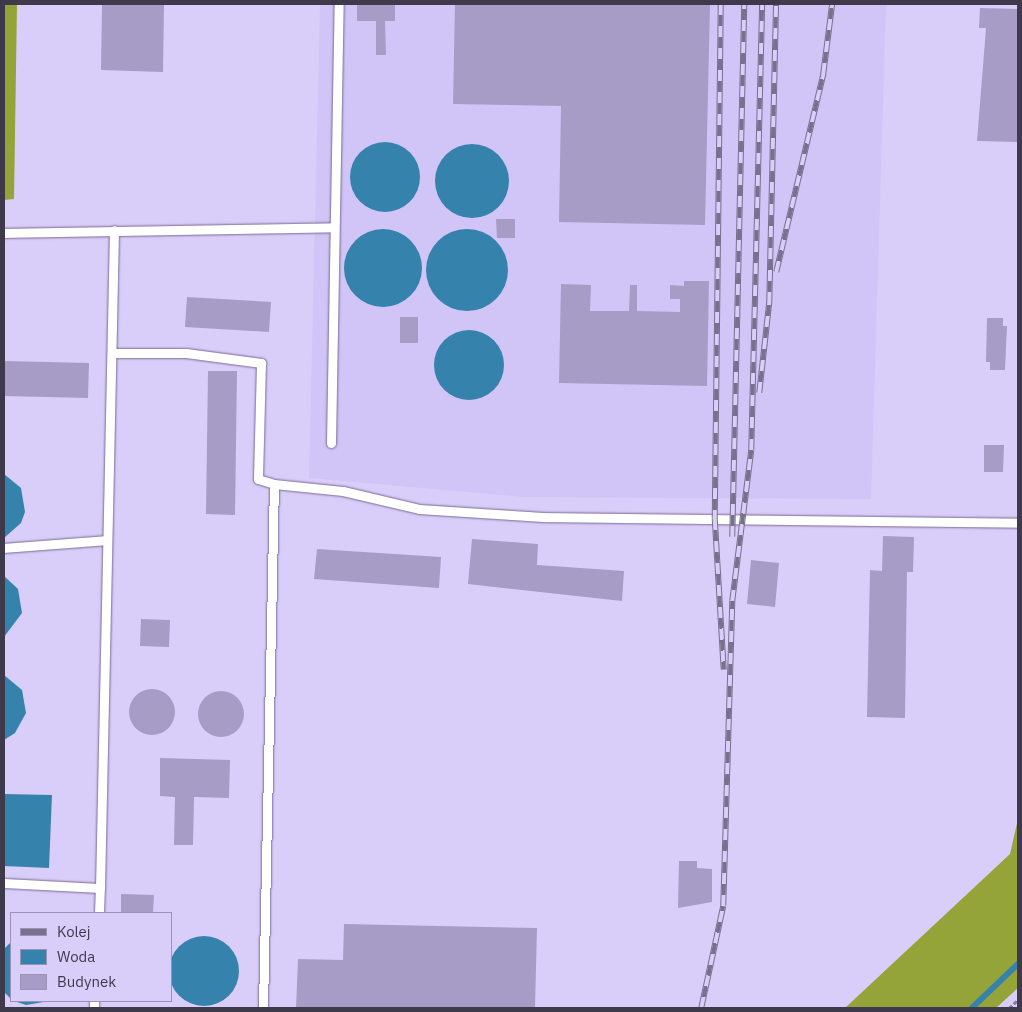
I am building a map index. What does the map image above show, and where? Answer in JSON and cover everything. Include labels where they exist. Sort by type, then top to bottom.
[{"type":"lane","points":[[331,443],[339,4]]},
{"type":"lane","points":[[4,233],[334,227]]},
{"type":"lane","points":[[99,912],[113,353],[114,230]]},
{"type":"lane","points":[[113,353],[186,353],[261,363],[258,479],[274,484],[344,491],[419,509],[543,517],[1018,523]]},
{"type":"lane","points":[[264,1008],[274,484]]},
{"type":"lane","points":[[4,548],[107,540]]},
{"type":"lane","points":[[4,883],[100,888]]},
{"type":"path","points":[[1009,1008],[1018,1000]]},
{"type":"shaded area","points":[[320,4],[886,4],[871,499],[524,497],[309,478]]},
{"type":"green space","points":[[4,4],[17,4],[14,199],[4,200]]},
{"type":"green space","points":[[1018,819],[1018,988],[996,1008],[845,1008],[1010,854]]},
{"type":"water","points":[[385,142],[398,145],[410,152],[417,164],[420,177],[417,190],[410,202],[398,209],[385,212],[372,209],[360,202],[353,190],[350,177],[353,164],[360,152],[372,145]]},
{"type":"water","points":[[472,144],[486,147],[498,155],[506,167],[509,181],[506,195],[498,207],[486,215],[472,218],[458,215],[446,207],[438,195],[435,181],[438,167],[446,155],[458,147]]},
{"type":"water","points":[[375,229],[391,229],[405,235],[416,246],[422,260],[422,276],[416,290],[405,301],[391,307],[375,307],[361,301],[350,290],[344,276],[344,260],[350,246],[361,235]]},
{"type":"water","points":[[467,229],[483,233],[496,241],[504,254],[508,270],[504,286],[496,299],[483,307],[467,311],[451,307],[438,299],[430,286],[426,270],[430,254],[438,241],[451,233]]},
{"type":"water","points":[[469,330],[482,333],[494,340],[501,352],[504,365],[501,378],[494,390],[482,397],[469,400],[456,397],[444,390],[437,378],[434,365],[437,352],[444,340],[456,333]]},
{"type":"water","points":[[4,474],[21,488],[25,512],[21,523],[4,538]]},
{"type":"water","points":[[4,576],[18,589],[22,613],[4,637]]},
{"type":"water","points":[[4,675],[22,690],[26,713],[15,733],[4,740]]},
{"type":"water","points":[[4,794],[52,795],[49,868],[4,866]]},
{"type":"water","points":[[197,937],[211,937],[223,942],[233,952],[238,964],[238,978],[233,990],[223,1000],[211,1005],[197,1005],[185,1000],[172,984],[172,958],[175,952],[185,942]]},
{"type":"water","points":[[10,943],[10,998],[4,992],[4,949]]},
{"type":"water","points":[[17,1002],[43,1002],[26,1005]]},
{"type":"building","points":[[102,4],[164,4],[163,72],[101,70]]},
{"type":"building","points":[[357,4],[395,4],[395,21],[385,21],[386,55],[376,55],[376,21],[357,21]]},
{"type":"building","points":[[455,4],[710,4],[705,225],[559,222],[561,106],[453,104]]},
{"type":"building","points":[[980,8],[1018,9],[1018,142],[977,141],[986,28],[979,28]]},
{"type":"building","points":[[496,219],[515,219],[515,238],[497,238]]},
{"type":"building","points":[[684,281],[709,281],[707,386],[559,383],[561,284],[591,285],[590,311],[629,311],[630,285],[637,285],[637,311],[680,312],[680,299],[670,299],[670,285],[684,286]]},
{"type":"building","points":[[187,297],[271,302],[269,332],[185,327]]},
{"type":"building","points":[[400,317],[418,317],[418,343],[400,343]]},
{"type":"building","points":[[987,318],[1003,318],[1003,326],[1007,326],[1005,370],[990,370],[990,362],[986,362]]},
{"type":"building","points":[[4,361],[89,363],[88,398],[4,396]]},
{"type":"building","points":[[208,371],[237,371],[235,515],[206,514]]},
{"type":"building","points":[[984,445],[1004,445],[1003,472],[984,472]]},
{"type":"building","points":[[883,536],[914,537],[913,572],[907,572],[905,718],[867,717],[870,570],[882,571]]},
{"type":"building","points":[[472,539],[538,544],[537,565],[624,571],[622,601],[468,584]]},
{"type":"building","points":[[317,549],[441,557],[439,588],[314,579]]},
{"type":"building","points":[[751,560],[779,563],[775,607],[747,604]]},
{"type":"building","points":[[141,619],[170,620],[169,647],[140,646]]},
{"type":"building","points":[[147,689],[157,689],[171,699],[175,712],[171,725],[165,731],[157,735],[147,735],[133,725],[129,717],[129,707],[139,693]]},
{"type":"building","points":[[216,691],[226,691],[240,701],[244,714],[240,727],[234,733],[226,737],[216,737],[202,727],[198,719],[198,709],[208,695]]},
{"type":"building","points":[[160,758],[230,760],[229,798],[194,797],[193,845],[174,845],[175,797],[160,796]]},
{"type":"building","points":[[679,861],[697,861],[697,868],[712,869],[712,902],[678,908]]},
{"type":"building","points":[[121,894],[154,895],[153,912],[121,912]]},
{"type":"building","points":[[344,924],[537,928],[535,1008],[296,1008],[298,959],[343,960]]},
{"type":"waterway","points":[[972,1008],[1018,964]]},
{"type":"railway","points":[[721,4],[715,519],[724,670]]},
{"type":"railway","points":[[732,537],[744,4]]},
{"type":"railway","points":[[701,1008],[723,906],[732,601],[751,450],[762,4]]},
{"type":"railway","points":[[759,393],[769,303],[776,4]]},
{"type":"railway","points":[[776,272],[823,74],[832,4]]}]
